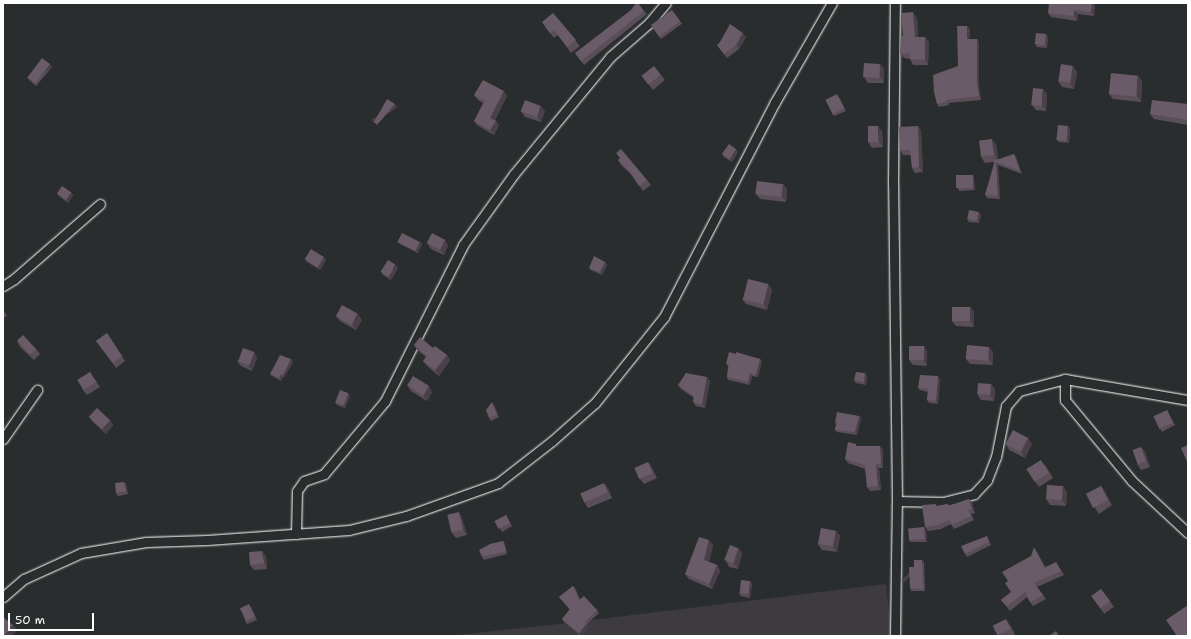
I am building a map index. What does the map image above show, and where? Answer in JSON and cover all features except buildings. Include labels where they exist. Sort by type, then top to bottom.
[{"type":"street","points":[[296,534],[297,491],[304,481],[324,474],[385,401],[463,245],[514,174],[610,57],[649,23],[666,3]]},
{"type":"street","points":[[3,597],[24,579],[81,553],[146,542],[349,530],[406,516],[498,483],[552,441],[595,402],[664,317],[775,102],[832,3]]},
{"type":"street","points":[[895,3],[893,184],[897,501],[895,636]]},
{"type":"street","points":[[3,286],[14,279],[100,204]]},
{"type":"street","points":[[897,501],[943,502],[974,494],[987,480],[996,457],[1006,406],[1019,391],[1065,379],[1188,400]]},
{"type":"street","points":[[1065,379],[1065,400],[1132,481],[1188,533]]},
{"type":"street","points":[[3,439],[37,390]]},
{"type":"shaded area","points":[[886,584],[892,636],[448,636],[550,625]]}]
